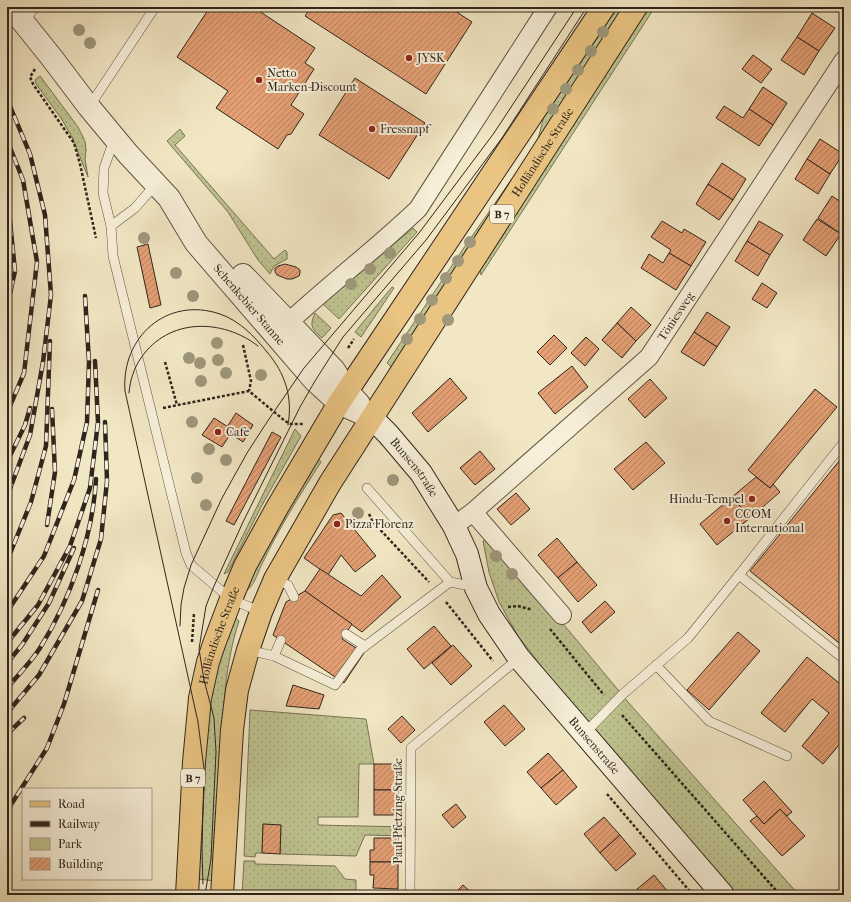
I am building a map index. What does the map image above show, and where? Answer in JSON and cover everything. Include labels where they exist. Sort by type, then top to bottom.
[{"type":"main road","name":"Holländische Straße","points":[[187,895],[194,762],[200,698],[208,662],[245,566],[278,506],[343,397],[604,7]]},
{"type":"main road","name":"Holländische Straße","points":[[222,895],[232,730],[237,690],[260,612],[276,579],[330,483],[636,7]]},
{"type":"street","points":[[288,324],[312,301],[418,209],[548,7]]},
{"type":"street","name":"Schenkebier Stanne","points":[[23,12],[52,58],[89,107],[128,154],[162,191],[185,209],[243,276],[334,370],[343,397]]},
{"type":"street","name":"Töniesweg","points":[[454,526],[473,512],[649,358],[844,60]]},
{"type":"street","name":"Schenkebier Stanne","points":[[162,191],[196,243],[314,381],[343,397]]},
{"type":"street","points":[[343,397],[372,418]]},
{"type":"street","name":"Bunsenstraße","points":[[372,418],[388,434],[420,473],[454,526],[467,554],[476,588],[489,614],[519,658],[724,895]]},
{"type":"street","points":[[473,512],[555,620]]},
{"type":"lane","points":[[89,107],[155,7]]},
{"type":"lane","points":[[115,138],[104,168],[102,193],[111,226],[113,256],[191,566],[231,599],[260,612]]},
{"type":"lane","points":[[111,226],[135,208],[162,191]]},
{"type":"lane","points":[[584,734],[612,705],[688,638],[739,576],[844,442]]},
{"type":"lane","points":[[367,488],[450,582],[476,588]]},
{"type":"lane","points":[[739,576],[844,659]]},
{"type":"lane","points":[[276,579],[288,585],[294,597]]},
{"type":"lane","points":[[248,650],[274,656],[335,685],[360,650],[450,582]]},
{"type":"lane","points":[[346,634],[366,646]]},
{"type":"lane","points":[[274,656],[281,640]]},
{"type":"lane","name":"Paul-Pfetzing-Straße","points":[[410,895],[411,748],[519,658]]},
{"type":"lane","points":[[656,666],[709,720],[787,756]]},
{"type":"path","points":[[52,58],[33,70],[30,77],[33,84],[74,143],[97,240]]},
{"type":"path","points":[[348,348],[354,339]]},
{"type":"path","points":[[243,345],[251,381],[249,390]]},
{"type":"path","points":[[166,362],[177,405]]},
{"type":"path","points":[[151,411],[249,390]]},
{"type":"path","points":[[249,390],[285,421],[291,424],[303,424]]},
{"type":"path","points":[[502,607],[518,606],[529,609],[537,606]]},
{"type":"path","points":[[555,620],[552,633],[612,705],[780,895]]},
{"type":"green space","points":[[615,7],[624,7],[392,368],[387,363],[461,252],[532,150],[538,139],[544,116]]},
{"type":"green space","points":[[647,7],[655,7],[481,275],[479,267]]},
{"type":"green space","points":[[40,76],[78,127],[85,141],[85,159],[88,177],[72,137],[61,118],[36,84],[35,80]]},
{"type":"green space","points":[[180,129],[185,136],[175,145],[274,259],[285,250],[287,252],[287,259],[274,266],[270,274],[258,260],[228,212],[167,141]]},
{"type":"green space","points":[[413,228],[417,232],[339,319],[323,304]]},
{"type":"green space","points":[[392,287],[394,288],[361,337],[355,332]]},
{"type":"green space","points":[[315,313],[331,328],[322,338],[312,327],[312,321]]},
{"type":"green space","points":[[295,429],[301,436],[261,507],[228,572],[224,574]]},
{"type":"green space","points":[[316,456],[321,462],[282,526],[253,584],[245,592],[264,551]]},
{"type":"green space","points":[[486,539],[521,580],[565,626],[628,702],[799,895],[738,895],[549,676],[518,636],[499,602],[489,572],[483,541]]},
{"type":"green space","points":[[232,618],[236,618],[239,621],[230,656],[225,691],[214,881],[199,879],[206,698]]},
{"type":"green space","points":[[250,710],[366,719],[374,764],[359,764],[358,817],[318,817],[318,825],[406,827],[406,836],[365,835],[356,856],[280,854],[281,825],[263,824],[262,853],[256,853],[255,857],[244,856]]},
{"type":"green space","points":[[244,861],[255,861],[255,864],[335,866],[345,879],[356,880],[356,895],[242,895]]},
{"type":"building","name":"Netto Marken-Discount","points":[[210,7],[253,7],[315,48],[305,63],[314,69],[291,105],[304,114],[291,134],[287,135],[278,149],[216,108],[228,91],[177,57]]},
{"type":"building","name":"JYSK","points":[[311,7],[449,7],[472,22],[426,94],[305,16]]},
{"type":"building","points":[[812,13],[835,28],[819,51],[797,37]]},
{"type":"building","points":[[797,37],[819,51],[804,75],[781,60]]},
{"type":"building","points":[[753,55],[772,69],[761,83],[742,69]]},
{"type":"building","name":"Fressnapf","points":[[355,78],[425,123],[389,179],[319,135]]},
{"type":"building","points":[[763,87],[787,103],[773,125],[749,109]]},
{"type":"building","points":[[724,106],[743,118],[749,109],[773,125],[759,146],[716,118]]},
{"type":"building","points":[[820,139],[843,154],[830,174],[807,159]]},
{"type":"building","points":[[807,159],[830,174],[818,194],[795,179]]},
{"type":"building","points":[[722,163],[746,179],[733,200],[708,184]]},
{"type":"building","points":[[708,184],[733,200],[719,220],[696,204]]},
{"type":"building","points":[[832,196],[844,204],[844,230],[841,234],[818,218]]},
{"type":"building","points":[[817,219],[841,234],[826,256],[803,240]]},
{"type":"building","points":[[662,221],[682,233],[684,229],[706,242],[691,266],[669,253],[671,250],[651,237]]},
{"type":"building","points":[[759,221],[783,235],[770,255],[747,241]]},
{"type":"building","points":[[747,241],[770,255],[758,276],[735,261]]},
{"type":"building","points":[[148,244],[161,305],[150,308],[137,247]]},
{"type":"building","points":[[669,253],[691,266],[676,290],[641,268],[649,254],[663,263]]},
{"type":"building","points":[[285,264],[296,267],[300,270],[299,276],[292,279],[287,279],[277,275],[275,268]]},
{"type":"building","points":[[762,283],[777,293],[767,308],[752,299]]},
{"type":"building","points":[[631,307],[651,325],[636,341],[617,323]]},
{"type":"building","points":[[707,312],[730,327],[717,347],[694,332]]},
{"type":"building","points":[[617,323],[636,341],[622,358],[602,340]]},
{"type":"building","points":[[694,332],[717,347],[704,366],[681,352]]},
{"type":"building","points":[[554,335],[567,348],[550,365],[537,352]]},
{"type":"building","points":[[586,337],[599,349],[585,366],[571,353]]},
{"type":"building","points":[[572,366],[588,387],[555,414],[538,393]]},
{"type":"building","points":[[450,378],[467,398],[428,432],[412,413]]},
{"type":"building","points":[[650,379],[667,398],[645,418],[628,399]]},
{"type":"building","points":[[815,389],[837,407],[770,488],[748,470]]},
{"type":"building","points":[[236,413],[253,425],[243,442],[231,434],[233,430],[227,427]]},
{"type":"building","name":"Cafe","points":[[214,418],[233,430],[222,447],[202,435]]},
{"type":"building","points":[[272,432],[281,437],[234,525],[226,521]]},
{"type":"building","points":[[646,442],[665,463],[633,490],[614,469]]},
{"type":"building","points":[[480,451],[495,469],[475,485],[460,468]]},
{"type":"building","points":[[844,455],[844,647],[750,571]]},
{"type":"building","points":[[756,477],[770,488],[773,484],[780,492],[750,518],[732,497]]},
{"type":"building","points":[[516,493],[530,509],[511,525],[497,509]]},
{"type":"building","points":[[732,497],[750,518],[717,545],[700,524]]},
{"type":"building","points":[[341,513],[376,556],[355,572],[341,555],[328,575],[304,558],[333,515]]},
{"type":"building","points":[[557,538],[577,562],[558,578],[538,555]]},
{"type":"building","points":[[577,562],[597,585],[578,602],[558,578]]},
{"type":"building","points":[[320,569],[361,596],[382,575],[401,597],[362,632],[305,591]]},
{"type":"building","points":[[305,591],[352,624],[342,639],[364,653],[344,683],[273,635],[286,602]]},
{"type":"building","points":[[605,601],[615,612],[591,633],[582,622]]},
{"type":"building","points":[[434,626],[451,646],[424,669],[407,649]]},
{"type":"building","points":[[738,632],[760,651],[709,710],[687,690]]},
{"type":"building","points":[[453,645],[472,666],[451,685],[432,663]]},
{"type":"building","points":[[807,657],[844,687],[844,739],[823,764],[802,746],[829,713],[812,699],[785,732],[761,713]]},
{"type":"building","points":[[293,685],[324,695],[319,709],[286,706]]},
{"type":"building","points":[[504,705],[525,729],[505,746],[484,722]]},
{"type":"building","points":[[402,716],[415,730],[401,743],[388,729]]},
{"type":"building","points":[[548,753],[563,770],[541,788],[527,772]]},
{"type":"building","points":[[374,764],[400,764],[399,790],[374,790]]},
{"type":"building","points":[[563,770],[577,787],[556,805],[541,788]]},
{"type":"building","points":[[764,781],[792,812],[787,816],[780,809],[764,824],[743,800]]},
{"type":"building","points":[[374,790],[399,790],[399,815],[374,815]]},
{"type":"building","points":[[456,804],[466,817],[453,828],[442,815]]},
{"type":"building","points":[[780,809],[805,836],[782,856],[750,821],[757,816],[764,824]]},
{"type":"building","points":[[604,817],[620,835],[600,853],[584,834]]},
{"type":"building","points":[[263,824],[281,825],[280,854],[262,853]]},
{"type":"building","points":[[620,835],[636,854],[616,871],[600,853]]},
{"type":"building","points":[[374,838],[399,838],[398,862],[370,862],[370,850],[374,850]]},
{"type":"building","points":[[370,862],[398,862],[398,889],[373,888],[374,875],[370,875]]},
{"type":"building","points":[[654,875],[668,892],[665,895],[640,895],[636,890]]},
{"type":"building","points":[[463,885],[474,895],[453,895]]},
{"type":"tram line","points":[[180,626],[181,605],[184,588],[191,565],[222,498],[247,453],[304,368],[419,233],[494,133],[577,7]]},
{"type":"tram line","points":[[205,895],[211,859],[216,752],[214,718],[204,680],[199,649],[206,606],[214,586],[243,522],[300,407],[343,337],[426,240],[502,138],[587,7]]},
{"type":"tram line","points":[[203,884],[202,849],[204,769],[198,722],[125,391],[126,371],[131,354],[139,338],[151,326],[166,316],[182,311],[201,310],[220,314],[234,321],[252,335],[279,368],[288,395],[288,425]]},
{"type":"tram line","points":[[129,393],[133,374],[141,358],[152,345],[166,335],[180,329],[196,326],[228,330],[244,337],[258,346]]},
{"type":"railway","points":[[7,99],[30,154],[45,215],[51,295],[43,362],[30,435],[7,497]]},
{"type":"railway","points":[[7,140],[23,180],[37,262],[24,373],[7,413]]},
{"type":"railway","points":[[7,191],[15,271],[7,307]]},
{"type":"railway","points":[[7,612],[44,556],[74,480],[87,422],[89,362],[85,296]]},
{"type":"railway","points":[[7,561],[31,502],[46,446],[50,341]]},
{"type":"railway","points":[[7,643],[38,605],[70,546],[90,488],[98,422],[95,361]]},
{"type":"railway","points":[[7,462],[25,425],[30,408]]},
{"type":"railway","points":[[47,525],[55,472],[52,409]]},
{"type":"railway","points":[[7,713],[39,675],[82,601],[101,539],[107,481],[105,422]]},
{"type":"railway","points":[[7,688],[40,648],[51,629],[70,588],[85,545],[94,501],[96,479]]},
{"type":"railway","points":[[7,663],[22,645],[49,603],[74,548]]},
{"type":"railway","points":[[7,811],[47,748],[64,704],[98,590]]},
{"type":"railway","points":[[7,734],[24,718]]},
{"type":"place","name":"JYSK","points":[[409,58]]},
{"type":"place","name":"Netto Marken-Discount","points":[[259,80]]},
{"type":"place","name":"Fressnapf","points":[[372,129]]},
{"type":"place","name":"Cafe","points":[[218,432]]},
{"type":"place","name":"Hindu-Tempel","points":[[752,499]]},
{"type":"place","name":"CCOM International","points":[[727,521]]},
{"type":"place","name":"Pizza Florenz","points":[[337,524]]}]
